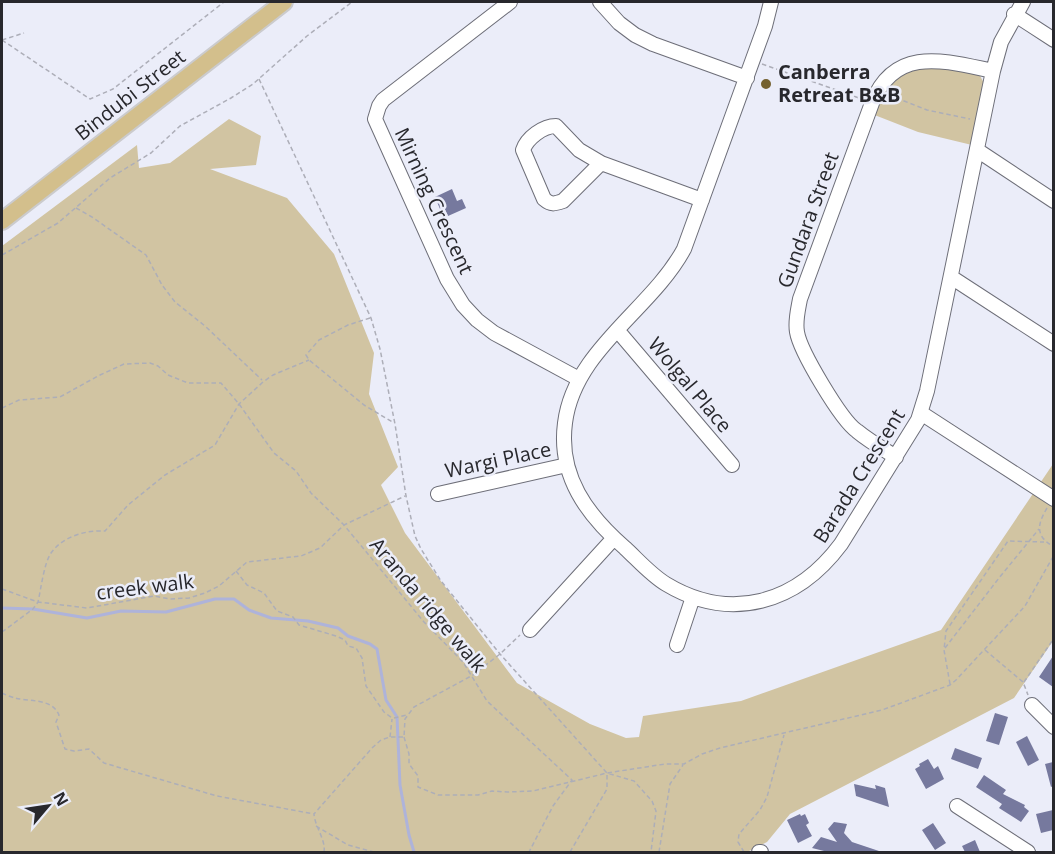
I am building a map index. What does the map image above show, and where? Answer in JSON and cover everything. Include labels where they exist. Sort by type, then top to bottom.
[{"type":"main road","name":"Bindubi Street","points":[[2,221],[284,2]]},
{"type":"street","name":"Mirning Crescent","points":[[510,2],[383,100],[375,119],[447,279],[463,305],[494,333],[579,379]]},
{"type":"street","points":[[600,2],[619,23],[635,35],[653,44],[747,78]]},
{"type":"street","name":"Barada Crescent","points":[[771,2],[753,61],[684,249],[674,266],[598,352],[579,379],[570,400],[565,422],[564,444],[567,465],[584,506],[656,577],[693,597],[722,604],[754,603],[774,597],[795,588],[829,561],[896,457],[921,412],[993,71],[1001,42],[1014,14],[1023,2]]},
{"type":"street","points":[[1014,14],[1053,40]]},
{"type":"street","name":"Gundara Street","points":[[896,457],[856,431],[846,421],[801,346],[796,315],[800,299],[881,83],[910,63],[924,60],[937,60],[993,71]]},
{"type":"street","points":[[601,163],[563,201],[555,204],[549,203],[544,198],[523,150],[528,141],[544,129],[556,126],[579,150],[601,163],[702,200]]},
{"type":"street","points":[[977,150],[1053,201]]},
{"type":"street","points":[[951,277],[1053,344]]},
{"type":"street","name":"Wolgal Place","points":[[618,331],[732,465]]},
{"type":"street","points":[[921,412],[1051,502]]},
{"type":"street","name":"Wargi Place","points":[[438,494],[567,465]]},
{"type":"street","points":[[530,630],[614,538]]},
{"type":"street","points":[[677,645],[693,597]]},
{"type":"street","points":[[1032,705],[1053,727]]},
{"type":"street","points":[[957,806],[1028,852]]},
{"type":"path","points":[[2,40],[90,99],[113,90],[224,2]]},
{"type":"path","points":[[2,255],[40,235],[110,178],[150,153],[180,126],[253,84],[307,36],[352,2]]},
{"type":"path","points":[[2,40],[24,33]]},
{"type":"path","points":[[753,61],[872,103],[879,97],[894,98],[927,110],[982,122]]},
{"type":"path","points":[[75,208],[92,217],[146,255],[162,285],[175,302],[205,326],[263,382]]},
{"type":"path","points":[[370,318],[348,325],[319,340],[306,355],[309,360],[364,405],[395,424]]},
{"type":"path","points":[[2,632],[33,609],[38,602],[50,554],[66,539],[92,530],[105,531],[128,505],[165,475],[215,445],[239,404],[263,382],[273,375],[309,360]]},
{"type":"path","name":"Aranda ridge walk","points":[[2,408],[18,400],[60,397],[124,364],[141,363],[159,366],[168,375],[188,383],[221,383],[274,453],[296,471],[311,493],[344,525],[424,622],[463,662],[487,701],[572,780]]},
{"type":"path","name":"creek walk","points":[[2,590],[38,602],[87,608],[154,596],[170,599],[189,597],[219,586],[248,562],[300,556],[320,548],[344,525],[406,496]]},
{"type":"path","points":[[944,650],[1039,529],[1041,518],[1051,502]]},
{"type":"path","points":[[1039,529],[1044,542]]},
{"type":"path","points":[[950,685],[944,650],[946,631],[1008,541],[1044,542],[1053,547]]},
{"type":"path","points":[[659,852],[670,784],[684,764],[702,754],[720,748],[882,710],[950,685],[1025,606],[1053,555]]},
{"type":"path","points":[[236,571],[247,585],[264,593],[277,611],[293,616],[298,625],[336,636],[345,640],[348,646],[356,648],[362,658],[366,686],[384,712],[392,718],[407,715]]},
{"type":"path","points":[[530,630],[519,636],[473,675],[422,702],[407,715],[404,737],[409,754],[409,764],[418,776],[418,787],[438,795],[533,791],[607,773],[665,764],[684,764]]},
{"type":"path","points":[[1023,682],[1053,638]]},
{"type":"path","points":[[984,649],[1023,682],[1032,705]]},
{"type":"path","points":[[2,693],[15,698],[50,704],[57,709],[59,715],[57,722],[65,749],[74,751],[89,749],[104,763],[217,796],[314,814]]},
{"type":"path","points":[[390,737],[392,718]]},
{"type":"path","points":[[744,852],[738,842],[739,834],[760,810],[767,797],[784,734]]},
{"type":"path","points":[[324,852],[325,846],[315,825],[314,814],[338,789],[352,769],[381,740],[390,737],[404,737]]},
{"type":"path","points":[[570,852],[606,789],[607,773]]},
{"type":"path","points":[[529,852],[553,806],[572,780]]},
{"type":"path","points":[[315,825],[348,845],[375,852]]},
{"type":"shaded area","points":[[930,64],[979,74],[984,83],[972,145],[918,132],[872,114],[882,94],[893,80],[907,71]]},
{"type":"shaded area","points":[[229,119],[261,136],[256,165],[210,169],[287,198],[334,254],[374,353],[369,394],[398,467],[381,485],[405,533],[517,683],[590,724],[626,738],[639,737],[643,716],[741,701],[941,630],[1053,464],[1053,641],[1014,698],[790,814],[767,842],[747,852],[2,852],[2,246],[137,145],[139,168],[170,163]]},
{"type":"building","points":[[452,189],[457,201],[462,199],[466,208],[448,216],[444,207],[440,209],[435,197]]},
{"type":"building","points":[[1053,656],[1053,687],[1039,677]]},
{"type":"building","points":[[995,713],[1008,717],[999,745],[986,741]]},
{"type":"building","points":[[1027,736],[1039,760],[1028,766],[1016,742]]},
{"type":"building","points":[[955,748],[982,758],[978,769],[951,759]]},
{"type":"building","points":[[928,759],[934,769],[938,766],[944,779],[926,789],[915,769]]},
{"type":"building","points":[[1053,762],[1053,786],[1051,787],[1045,764]]},
{"type":"building","points":[[984,775],[1006,790],[1003,794],[1025,805],[1024,807],[1029,811],[1021,822],[999,808],[1002,804],[976,787]]},
{"type":"building","points":[[854,784],[876,789],[875,785],[885,788],[889,807],[856,796]]},
{"type":"building","points":[[1053,810],[1053,830],[1041,833],[1036,814]]},
{"type":"building","points":[[800,814],[801,816],[805,814],[809,823],[806,825],[812,836],[798,843],[787,820]]},
{"type":"building","points":[[834,822],[847,824],[844,833],[852,842],[879,851],[828,852],[812,848],[821,837],[837,842],[828,829]]},
{"type":"building","points":[[933,823],[946,843],[935,850],[922,830]]},
{"type":"building","points":[[975,840],[980,852],[965,852],[962,846]]},
{"type":"waterway","points":[[2,608],[33,609],[87,618],[121,611],[166,612],[215,599],[234,599],[249,610],[271,618],[308,621],[338,628],[348,636],[370,644],[377,649],[386,700],[397,717],[400,785],[414,852]]},
{"type":"place","name":"Canberra Retreat B&B","points":[[766,84]]}]
